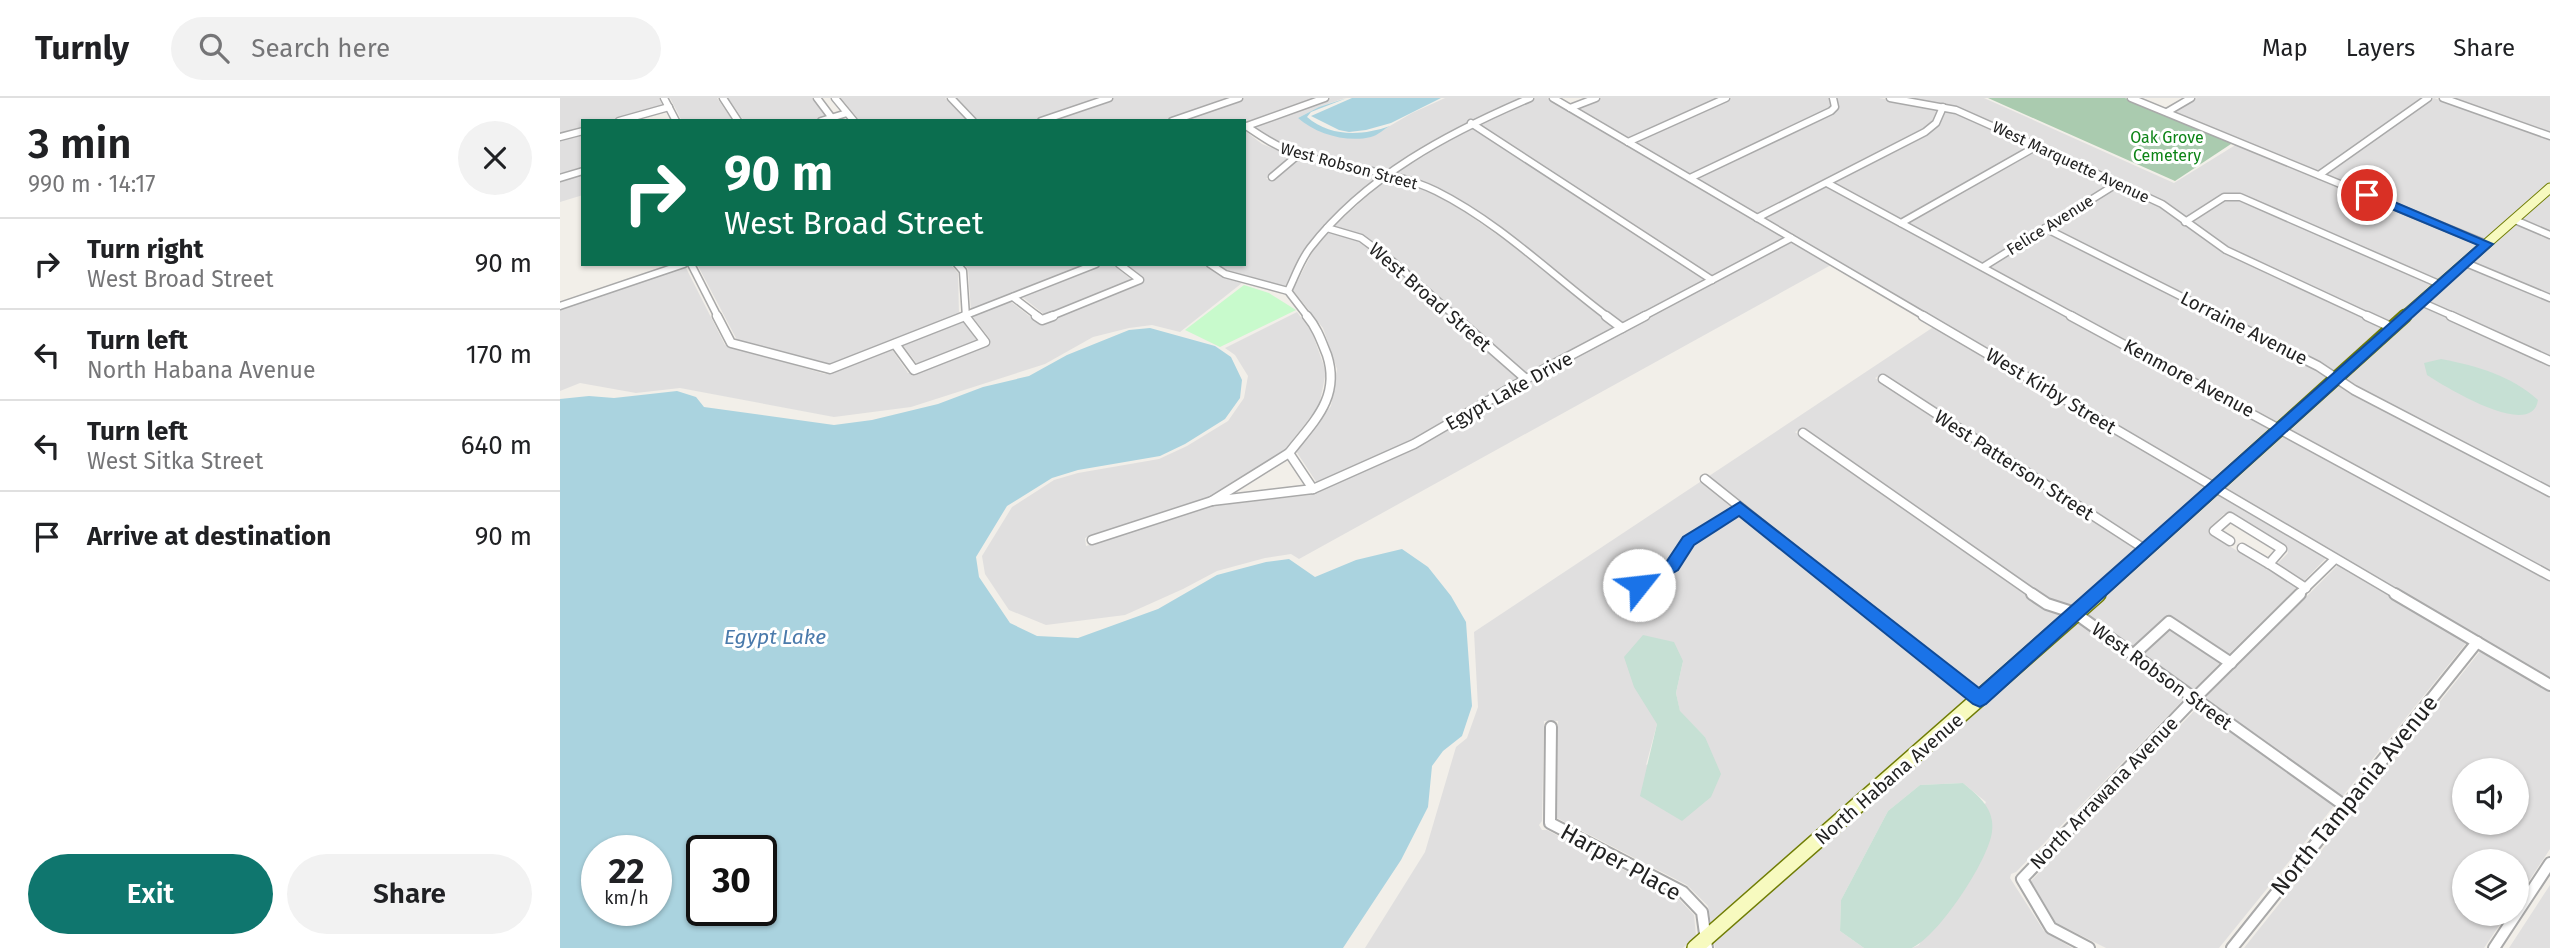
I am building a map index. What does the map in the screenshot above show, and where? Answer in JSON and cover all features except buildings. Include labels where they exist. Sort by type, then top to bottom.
[{"type":"street","points":[[664,98],[676,119]]},
{"type":"street","points":[[723,98],[737,119]]},
{"type":"street","points":[[817,98],[832,118]]},
{"type":"street","points":[[835,98],[852,119]]},
{"type":"street","points":[[951,98],[971,119]]},
{"type":"street","points":[[1047,119],[1109,98]]},
{"type":"street","points":[[1178,119],[1239,98]]},
{"type":"street","points":[[1246,126],[1325,98]]},
{"type":"street","points":[[1288,291],[1308,250],[1327,228],[1387,173],[1471,123],[1530,98]]},
{"type":"street","name":"West Kirby Street","points":[[1553,98],[2550,685]]},
{"type":"street","points":[[1570,108],[1596,98]]},
{"type":"street","points":[[1628,142],[1727,98]]},
{"type":"street","points":[[1690,178],[1831,111],[1835,107],[1833,98]]},
{"type":"street","name":"West Marquette Avenue","points":[[1890,98],[1967,114],[2038,146],[2162,204],[2226,250],[2391,327]]},
{"type":"street","points":[[2131,98],[2486,244]]},
{"type":"street","points":[[2166,113],[2191,98]]},
{"type":"street","points":[[2319,175],[2428,98]]},
{"type":"street","points":[[2443,98],[2550,136]]},
{"type":"street","points":[[626,119],[668,107]]},
{"type":"street","points":[[1758,218],[1925,132],[1936,122],[1943,107]]},
{"type":"street","points":[[828,119],[848,113]]},
{"type":"street","points":[[1471,123],[1712,280]]},
{"type":"street","name":"West Robson Street","points":[[1246,127],[1265,142],[1298,155],[1387,173],[1436,191],[1479,217],[1622,328]]},
{"type":"street","points":[[560,137],[581,132]]},
{"type":"street","points":[[1901,223],[2038,146]]},
{"type":"street","points":[[1272,177],[1298,155]]},
{"type":"street","points":[[560,178],[581,173]]},
{"type":"street","name":"Kenmore Avenue","points":[[1827,183],[2550,576]]},
{"type":"street","name":"Felice Avenue","points":[[1983,267],[2118,183]]},
{"type":"street","name":"North Habana Avenue","points":[[1702,945],[2283,429],[2439,284],[2550,188]]},
{"type":"street","points":[[2185,222],[2224,197],[2240,197],[2439,284]]},
{"type":"street","points":[[2515,220],[2550,234]]},
{"type":"street","name":"West Broad Street","points":[[1327,228],[1361,238],[1392,261],[1526,379]]},
{"type":"street","name":"Lorraine Avenue","points":[[2045,228],[2330,372],[2334,379],[2550,492]]},
{"type":"street","name":"Egypt Lake Drive","points":[[1092,540],[1212,501],[1313,489],[1414,444],[1526,379],[1791,238]]},
{"type":"street","points":[[2466,263],[2550,298]]},
{"type":"street","points":[[560,306],[678,266]]},
{"type":"street","points":[[692,266],[731,343],[830,369],[1091,266]]},
{"type":"street","points":[[895,344],[914,370],[985,342],[965,316],[963,271],[959,266]]},
{"type":"street","points":[[1013,297],[1042,320],[1140,280],[1122,266]]},
{"type":"street","points":[[1213,266],[1225,274],[1288,291],[1318,330],[1332,371],[1325,406],[1289,453],[1313,489]]},
{"type":"street","points":[[2421,302],[2550,361]]},
{"type":"street","name":"West Patterson Street","points":[[1883,379],[2146,550]]},
{"type":"street","name":"West Robson Street","points":[[1803,433],[2047,604],[2075,613],[2345,806]]},
{"type":"street","name":"Egypt Lake Drive","points":[[1212,501],[1289,453]]},
{"type":"street","points":[[1705,479],[1980,699]]},
{"type":"street","points":[[1639,585],[1673,566],[1688,541],[1740,508]]},
{"type":"street","points":[[2230,541],[2214,531],[2230,517],[2282,549],[2269,564]]},
{"type":"street","points":[[2242,548],[2306,588]]},
{"type":"street","name":"North Arrawana Avenue","points":[[2089,948],[2051,928],[2022,878],[2194,699],[2335,559]]},
{"type":"street","points":[[2133,655],[2169,622],[2231,663]]},
{"type":"street","name":"North Tampania Avenue","points":[[2232,948],[2477,642]]},
{"type":"street","name":"Harper Place","points":[[1550,727],[1550,823],[1683,892],[1702,912],[1702,945]]},
{"type":"street","points":[[2494,948],[2550,863]]},
{"type":"shaded area","points":[[560,98],[659,98],[663,107],[619,119],[581,119],[581,130],[560,135]]},
{"type":"shaded area","points":[[670,98],[717,98],[732,119],[681,119]]},
{"type":"shaded area","points":[[728,98],[812,98],[826,117],[820,119],[743,119]]},
{"type":"shaded area","points":[[841,98],[945,98],[966,119],[858,119]]},
{"type":"shaded area","points":[[957,98],[1103,98],[1041,119],[977,119]]},
{"type":"shaded area","points":[[1114,98],[1233,98],[1172,119],[1053,119]]},
{"type":"shaded area","points":[[1245,98],[1319,98],[1246,123],[1246,119],[1185,119]]},
{"type":"shaded area","points":[[1331,98],[1345,98],[1298,118],[1339,137],[1371,137],[1412,113],[1445,98],[1524,98],[1466,123],[1387,170],[1301,153],[1269,141],[1251,126]]},
{"type":"shaded area","points":[[1536,98],[1547,98],[1784,238],[1712,276],[1476,123]]},
{"type":"shaded area","points":[[1602,98],[1721,98],[1629,139],[1576,109]]},
{"type":"shaded area","points":[[1732,98],[1829,98],[1831,107],[1691,175],[1634,142]]},
{"type":"shaded area","points":[[1837,98],[1879,98],[1938,108],[1932,122],[1921,131],[1758,215],[1696,179],[1834,113],[1839,107]]},
{"type":"shaded area","points":[[1903,98],[1984,98],[2174,183],[2237,144],[2480,244],[2437,280],[2242,195],[2220,195],[2184,218],[2150,195],[1969,112]]},
{"type":"shaded area","points":[[2197,98],[2422,98],[2317,172],[2172,113]]},
{"type":"shaded area","points":[[2434,98],[2550,138],[2550,182],[2484,240],[2326,175]]},
{"type":"shaded area","points":[[2448,98],[2550,98],[2550,134]]},
{"type":"shaded area","points":[[1946,110],[2031,146],[1901,219],[1833,183],[1928,134],[1939,124]]},
{"type":"shaded area","points":[[1470,127],[1705,280],[1623,324],[1517,239],[1473,209],[1439,189],[1394,172]]},
{"type":"shaded area","points":[[1246,132],[1262,144],[1292,156],[1266,179],[1273,180],[1299,158],[1381,175],[1320,230],[1303,250],[1285,287],[1229,272],[1220,266],[1246,266]]},
{"type":"shaded area","points":[[581,133],[581,171],[560,176],[560,139]]},
{"type":"shaded area","points":[[2038,149],[2112,183],[1982,263],[1908,223]]},
{"type":"shaded area","points":[[581,174],[581,196],[560,202],[560,180]]},
{"type":"shaded area","points":[[1388,177],[1433,193],[1466,213],[1509,243],[1615,328],[1527,374],[1396,259],[1364,236],[1333,227]]},
{"type":"shaded area","points":[[1827,186],[2274,429],[2213,482],[1764,218]]},
{"type":"shaded area","points":[[2119,186],[2158,206],[2223,252],[2384,327],[2334,371],[2052,228]]},
{"type":"shaded area","points":[[2550,194],[2550,232],[2521,220]]},
{"type":"shaded area","points":[[2227,199],[2239,199],[2432,284],[2389,323],[2228,248],[2191,223]]},
{"type":"shaded area","points":[[2517,224],[2550,237],[2550,295],[2473,263]]},
{"type":"shaded area","points":[[1329,232],[1357,240],[1388,263],[1518,379],[1411,441],[1317,483],[1296,451],[1331,406],[1337,369],[1323,328],[1293,290],[1313,251]]},
{"type":"shaded area","points":[[2046,232],[2328,377],[2280,423],[1990,267]]},
{"type":"shaded area","points":[[1791,242],[1831,265],[1299,559],[1291,554],[1217,571],[1125,615],[1046,625],[1009,610],[985,574],[982,556],[1012,507],[1054,480],[1078,473],[1159,459],[1187,446],[1228,421],[1244,398],[1248,376],[1235,355],[1225,348],[1297,312],[1312,332],[1326,372],[1319,406],[1284,451],[1210,497],[1085,538],[1086,546],[1212,506],[1310,495],[1417,447],[1529,382]]},
{"type":"shaded area","points":[[685,266],[725,345],[825,374],[891,348],[908,373],[915,373],[987,344],[990,339],[972,316],[1010,301],[1037,322],[1044,322],[1142,282],[1144,278],[1129,266],[1206,266],[1222,277],[1242,283],[1180,332],[1152,325],[1093,337],[1045,364],[911,407],[834,417],[680,388],[636,393],[580,383],[560,391],[560,309]]},
{"type":"shaded area","points":[[698,266],[952,266],[958,273],[959,315],[832,365],[737,340]]},
{"type":"shaded area","points":[[966,266],[1084,266],[971,311]]},
{"type":"shaded area","points":[[1099,266],[1114,266],[1132,280],[1045,315],[1021,296]]},
{"type":"shaded area","points":[[2469,267],[2550,301],[2550,358],[2428,302]]},
{"type":"shaded area","points":[[2423,307],[2550,364],[2550,488],[2341,379]]},
{"type":"shaded area","points":[[962,320],[978,342],[918,365],[902,344]]},
{"type":"shaded area","points":[[1935,326],[2207,488],[2144,544],[1883,374],[1875,378],[2137,550],[2072,606],[2050,600],[1803,428],[1795,432],[2043,607],[2063,614],[1979,690],[1709,476]]},
{"type":"shaded area","points":[[2336,384],[2550,496],[2550,572],[2290,430]]},
{"type":"shaded area","points":[[2284,435],[2550,581],[2550,679],[2224,489]]},
{"type":"shaded area","points":[[1700,482],[1731,507],[1684,538],[1668,562],[1630,583],[1637,591],[1677,569],[1693,544],[1739,514],[1969,698],[1711,923],[1708,906],[1687,885],[1557,818],[1558,721],[1544,721],[1542,821],[1539,825],[1542,830],[1547,830],[1678,898],[1694,915],[1696,936],[1683,948],[1365,948],[1425,852],[1456,747],[1467,738],[1478,707],[1474,632]],"holes":[[[1683,661],[1676,693],[1680,712],[1705,737],[1646,765],[1657,724]]]},
{"type":"shaded area","points":[[2218,495],[2326,558],[2304,581],[2277,564],[2288,553],[2286,546],[2233,514],[2224,514],[2209,528],[2211,535],[2297,587],[2228,655],[2173,619],[2163,618],[2132,647],[2084,613]]},
{"type":"shaded area","points":[[2338,565],[2467,642],[2342,797],[2204,699]]},
{"type":"shaded area","points":[[2076,620],[2184,699],[2016,872],[2011,874],[2010,878],[2044,931],[2072,948],[1912,948],[1919,945],[1986,802],[1963,783],[1920,785],[1888,811],[1841,900],[1840,931],[1864,948],[1715,948],[1714,942]]},
{"type":"shaded area","points":[[2171,630],[2220,663],[2192,691],[2143,655]]},
{"type":"shaded area","points":[[2481,650],[2550,690],[2550,849],[2529,881],[2529,849],[2452,849],[2452,926],[2499,926],[2484,948],[2244,948]]},
{"type":"shaded area","points":[[2197,708],[2334,806],[2219,948],[2106,948],[2056,923],[2031,881]]},
{"type":"shaded area","points":[[2550,885],[2550,948],[2509,948],[2523,926],[2529,926],[2529,917]]},
{"type":"green space","name":"Oak Grove Cemetery","points":[[1988,98],[2125,98],[2234,142],[2175,181]]},
{"type":"green space","points":[[1244,285],[1269,293],[1296,310],[1220,347],[1185,330]]},
{"type":"green space","points":[[2441,359],[2504,378],[2538,400],[2532,411],[2521,415],[2505,413],[2468,399],[2427,375],[2424,363]]},
{"type":"green space","points":[[1643,635],[1674,642],[1683,661],[1676,693],[1680,711],[1705,737],[1721,774],[1711,797],[1682,821],[1640,796],[1657,724],[1634,687],[1624,657]]},
{"type":"green space","points":[[1963,783],[1980,798],[1988,810],[1992,832],[1982,861],[1948,913],[1912,948],[1864,948],[1840,931],[1841,900],[1888,811],[1920,785]]},
{"type":"water","points":[[1347,98],[1311,112],[1307,117],[1326,128],[1347,133],[1368,132],[1390,126],[1373,136],[1352,139],[1323,133],[1298,118],[1319,107]]},
{"type":"water","points":[[1352,98],[1441,98],[1391,123],[1366,130],[1339,130],[1311,116]]},
{"type":"water","name":"Egypt Lake","points":[[1150,328],[1215,346],[1231,357],[1242,380],[1240,398],[1225,419],[1160,456],[1078,470],[1052,478],[1007,506],[976,557],[979,577],[1010,623],[1037,636],[1078,638],[1158,609],[1217,575],[1289,559],[1315,577],[1356,560],[1402,549],[1428,567],[1451,596],[1466,622],[1472,706],[1462,736],[1443,751],[1432,766],[1428,807],[1401,860],[1343,948],[560,948],[560,399],[589,396],[614,398],[677,391],[696,397],[704,407],[834,425],[872,420],[938,404],[983,387],[1029,376],[1067,355],[1129,330]]},
{"type":"route","points":[[1639,585],[1673,566],[1688,541],[1740,508],[1980,699],[2486,244],[2367,195]]}]
